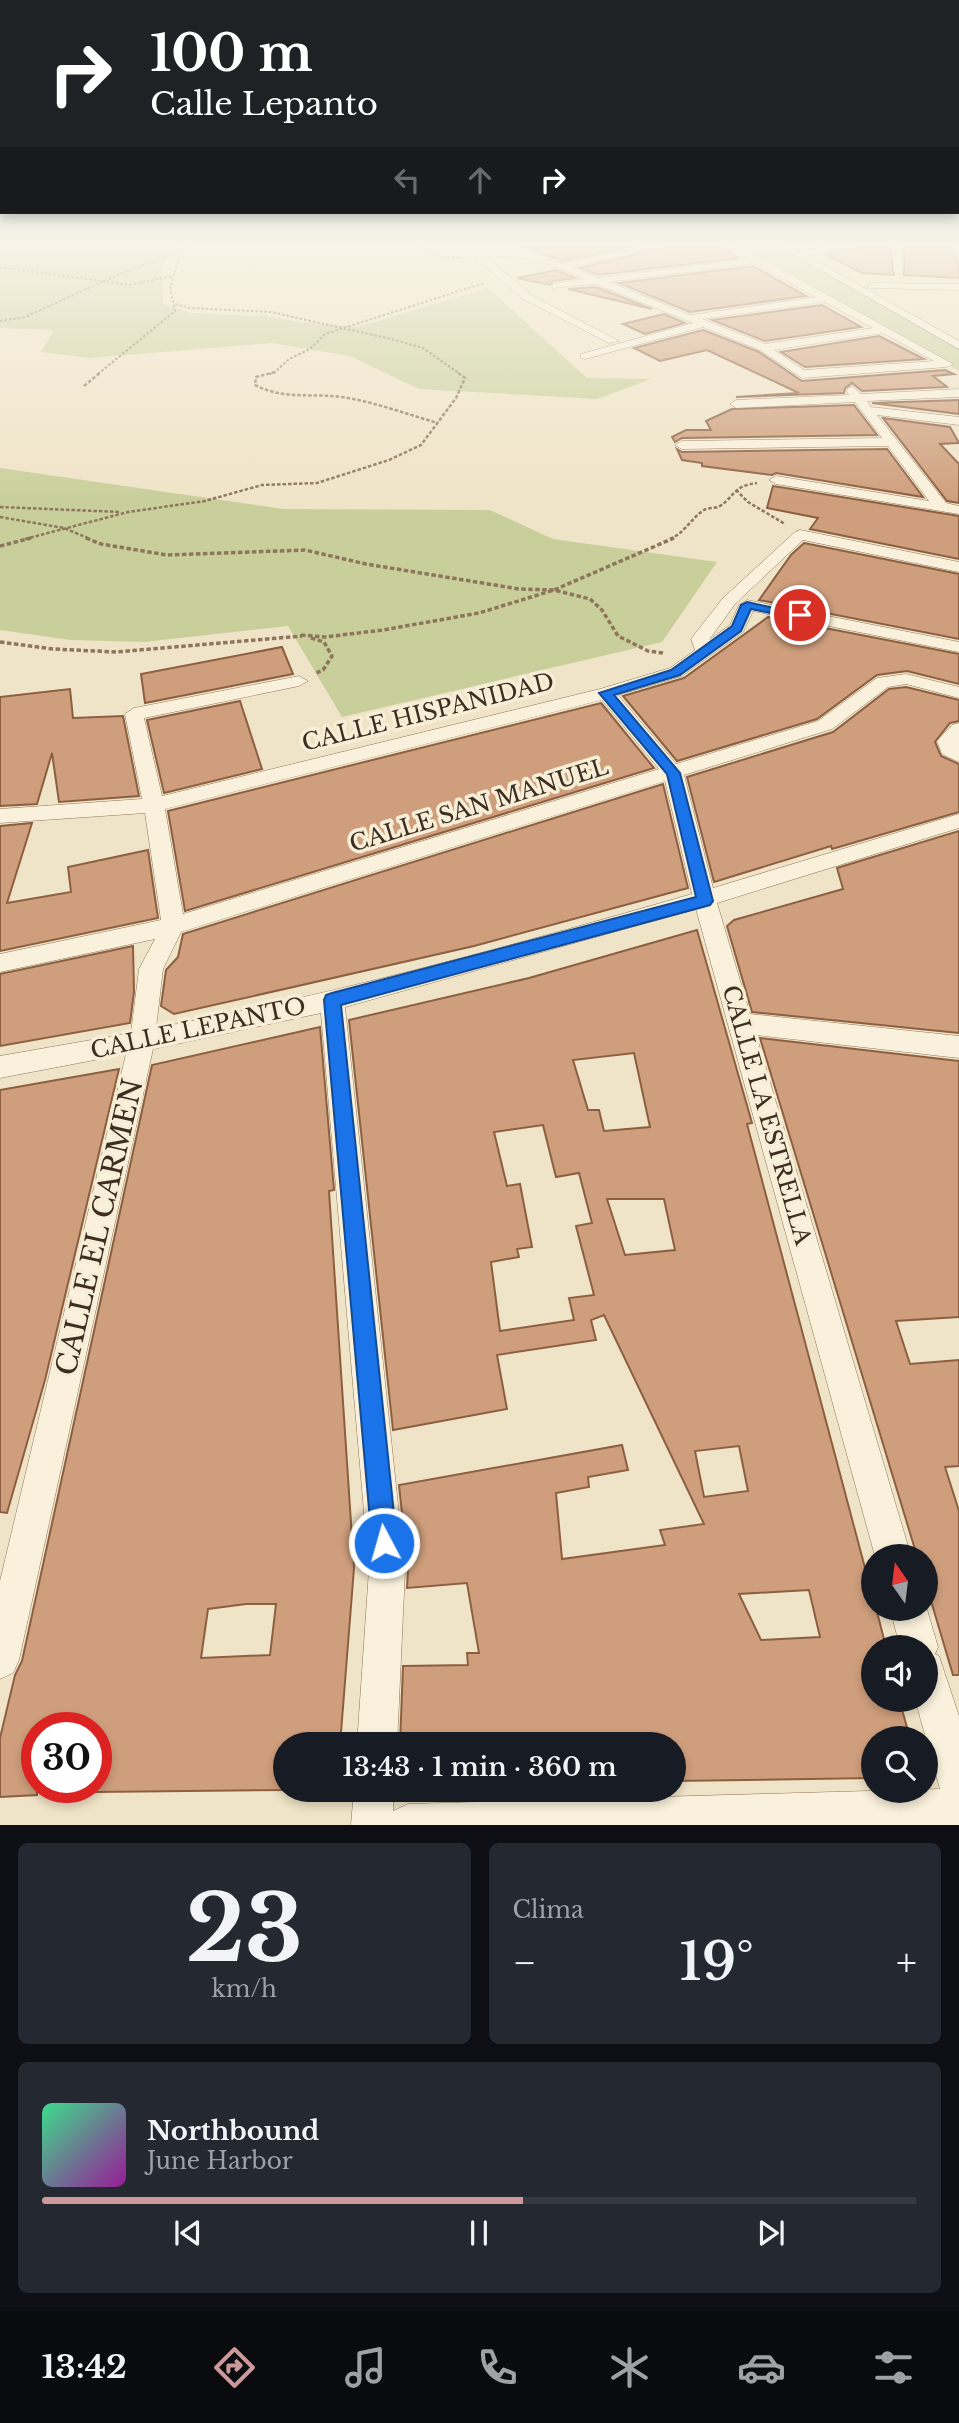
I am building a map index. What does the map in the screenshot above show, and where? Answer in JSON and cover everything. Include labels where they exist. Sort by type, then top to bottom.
[{"type":"street","points":[[590,329],[613,341]]},
{"type":"street","points":[[585,356],[684,329]]},
{"type":"street","points":[[716,329],[764,348],[802,374],[946,364]]},
{"type":"street","points":[[930,329],[959,346]]},
{"type":"street","points":[[764,348],[883,330],[959,371]]},
{"type":"street","points":[[837,372],[941,507]]},
{"type":"street","points":[[736,404],[864,404],[959,393]]},
{"type":"street","points":[[864,404],[959,421]]},
{"type":"street","points":[[682,445],[893,442]]},
{"type":"street","points":[[776,480],[959,509]]},
{"type":"street","points":[[699,655],[700,639],[729,601],[800,535],[959,567]]},
{"type":"street","name":"CALLE HISPANIDAD","points":[[0,816],[154,805],[606,693],[676,672],[737,628],[747,605],[959,646]]},
{"type":"street","name":"CALLE SAN MANUEL","points":[[0,963],[173,926],[825,725],[883,682],[906,679],[959,693]]},
{"type":"street","points":[[173,926],[154,805],[134,713],[299,681]]},
{"type":"street","name":"CALLE LA ESTRELLA","points":[[606,693],[673,773],[705,901],[890,1544]]},
{"type":"street","points":[[959,729],[947,740],[949,750],[959,756]]},
{"type":"street","name":"CALLE LEPANTO","points":[[0,1067],[142,1042],[332,1000],[705,901],[959,821]]},
{"type":"street","name":"CALLE EL CARMEN","points":[[0,1660],[142,1042],[151,969],[173,926]]},
{"type":"street","points":[[332,1000],[387,1570],[378,1732]]},
{"type":"street","points":[[740,1023],[959,1047]]},
{"type":"street","points":[[938,1711],[959,1784]]},
{"type":"street","points":[[372,1825],[373,1802]]},
{"type":"street","points":[[408,1825],[612,1822],[959,1809]]},
{"type":"path","points":[[84,386],[155,329]]},
{"type":"path","points":[[336,329],[324,334],[310,349],[289,359],[274,373],[256,377],[255,385],[273,394],[303,398],[327,396],[374,405],[438,423]]},
{"type":"path","points":[[0,545],[128,512],[205,501],[262,485],[317,483],[389,460],[421,445],[456,398],[465,377],[424,348],[350,329]]},
{"type":"path","points":[[0,642],[53,649],[116,652],[301,635],[325,637],[479,613],[554,590],[678,536],[704,510],[720,506],[736,490],[748,484],[776,480]]},
{"type":"path","points":[[736,490],[748,502],[765,510],[800,535]]},
{"type":"path","points":[[0,508],[128,512]]},
{"type":"path","points":[[0,517],[64,528],[101,544],[167,555],[305,550],[366,564],[519,589],[554,590],[590,599],[602,610],[618,636],[648,651],[699,655]]},
{"type":"path","points":[[299,681],[323,670],[332,656],[324,642],[301,635]]},
{"type":"green space","points":[[32,329],[533,329],[587,378],[651,379],[597,399],[419,389],[350,356],[272,343],[89,358],[41,352],[54,330]]},
{"type":"green space","points":[[882,329],[929,329],[959,346],[959,371]]},
{"type":"green space","points":[[0,468],[283,509],[490,510],[553,539],[717,562],[662,642],[342,717],[288,626],[144,642],[70,640],[0,630]]},
{"type":"building","points":[[634,329],[663,329],[645,334]]},
{"type":"building","points":[[735,329],[846,329],[765,341]]},
{"type":"building","points":[[703,330],[759,352],[802,381],[945,370],[954,374],[933,376],[947,387],[862,391],[852,383],[845,388],[844,393],[736,397],[799,393],[707,350],[660,361],[634,348]]},
{"type":"building","points":[[879,336],[924,359],[805,367],[781,352]]},
{"type":"building","points":[[959,400],[959,414],[872,403]]},
{"type":"building","points":[[854,405],[877,435],[682,438],[675,442],[672,437],[686,430],[711,430],[706,421],[732,409]]},
{"type":"building","points":[[883,418],[950,427],[959,443],[940,444],[959,464],[959,503],[947,501]]},
{"type":"building","points":[[677,449],[682,452],[887,449],[923,497],[776,473],[772,475],[702,466],[702,463],[682,460]]},
{"type":"building","points":[[773,486],[959,516],[959,559],[810,529],[818,518],[767,508]]},
{"type":"building","points":[[804,543],[959,574],[959,639],[759,600],[791,555]]},
{"type":"building","points":[[768,617],[959,654],[959,684],[907,671],[877,675],[817,719],[677,761],[623,696],[684,678]]},
{"type":"building","points":[[282,647],[293,674],[145,703],[141,674]]},
{"type":"building","points":[[906,687],[959,700],[959,721],[950,723],[935,742],[941,756],[959,764],[959,812],[832,849],[831,846],[714,882],[687,777],[833,732],[889,689]]},
{"type":"building","points":[[70,689],[73,718],[123,716],[139,796],[59,802],[52,753],[37,804],[0,806],[0,697]]},
{"type":"building","points":[[240,701],[262,769],[164,793],[147,720]]},
{"type":"building","points":[[601,703],[654,768],[185,911],[168,811]]},
{"type":"building","points":[[663,784],[688,888],[474,946],[174,1014],[161,1006],[166,970],[178,957],[183,934]]},
{"type":"building","points":[[32,823],[7,903],[71,892],[68,867],[148,850],[158,918],[0,951],[0,826]]},
{"type":"building","points":[[959,831],[959,1033],[752,1012],[727,926],[734,920],[843,889],[837,868]]},
{"type":"building","points":[[697,930],[752,1123],[747,1124],[861,1553],[861,1621],[879,1621],[883,1635],[861,1635],[861,1712],[903,1712],[907,1726],[861,1726],[861,1778],[686,1781],[686,1732],[400,1732],[403,1666],[468,1665],[467,1653],[479,1653],[467,1583],[407,1588],[408,1570],[399,1485],[622,1445],[628,1470],[588,1477],[589,1487],[556,1493],[562,1559],[665,1545],[660,1530],[704,1524],[604,1315],[591,1320],[596,1340],[497,1355],[507,1409],[393,1430],[349,1020],[529,978]],"holes":[[[634,1053],[650,1127],[604,1131],[599,1110],[588,1110],[573,1060]],[[543,1125],[556,1177],[579,1173],[592,1223],[576,1226],[594,1295],[569,1298],[574,1320],[500,1331],[491,1262],[519,1257],[517,1249],[532,1247],[520,1184],[507,1186],[494,1132]],[[607,1199],[664,1199],[675,1250],[625,1255]],[[739,1446],[748,1491],[704,1497],[695,1451]],[[809,1590],[820,1637],[761,1640],[739,1594]]]},
{"type":"building","points":[[133,946],[134,992],[130,1023],[0,1046],[0,974]]},
{"type":"building","points":[[320,1027],[334,1190],[329,1191],[354,1568],[341,1732],[273,1732],[273,1790],[112,1792],[112,1712],[21,1712],[21,1796],[0,1797],[0,1738],[15,1675],[22,1661],[152,1065]],"holes":[[[246,1604],[276,1604],[270,1655],[201,1658],[208,1609]]]},
{"type":"building","points":[[760,1038],[959,1061],[959,1317],[896,1321],[910,1364],[959,1360],[959,1466],[945,1467],[959,1511],[959,1675],[953,1675],[937,1621],[938,1544],[913,1544]]},
{"type":"building","points":[[119,1069],[45,1380],[7,1513],[0,1512],[0,1090]]},
{"type":"route","points":[[384,1543],[332,1000],[705,901],[673,773],[606,693],[676,672],[737,628],[747,605],[800,615]]}]
